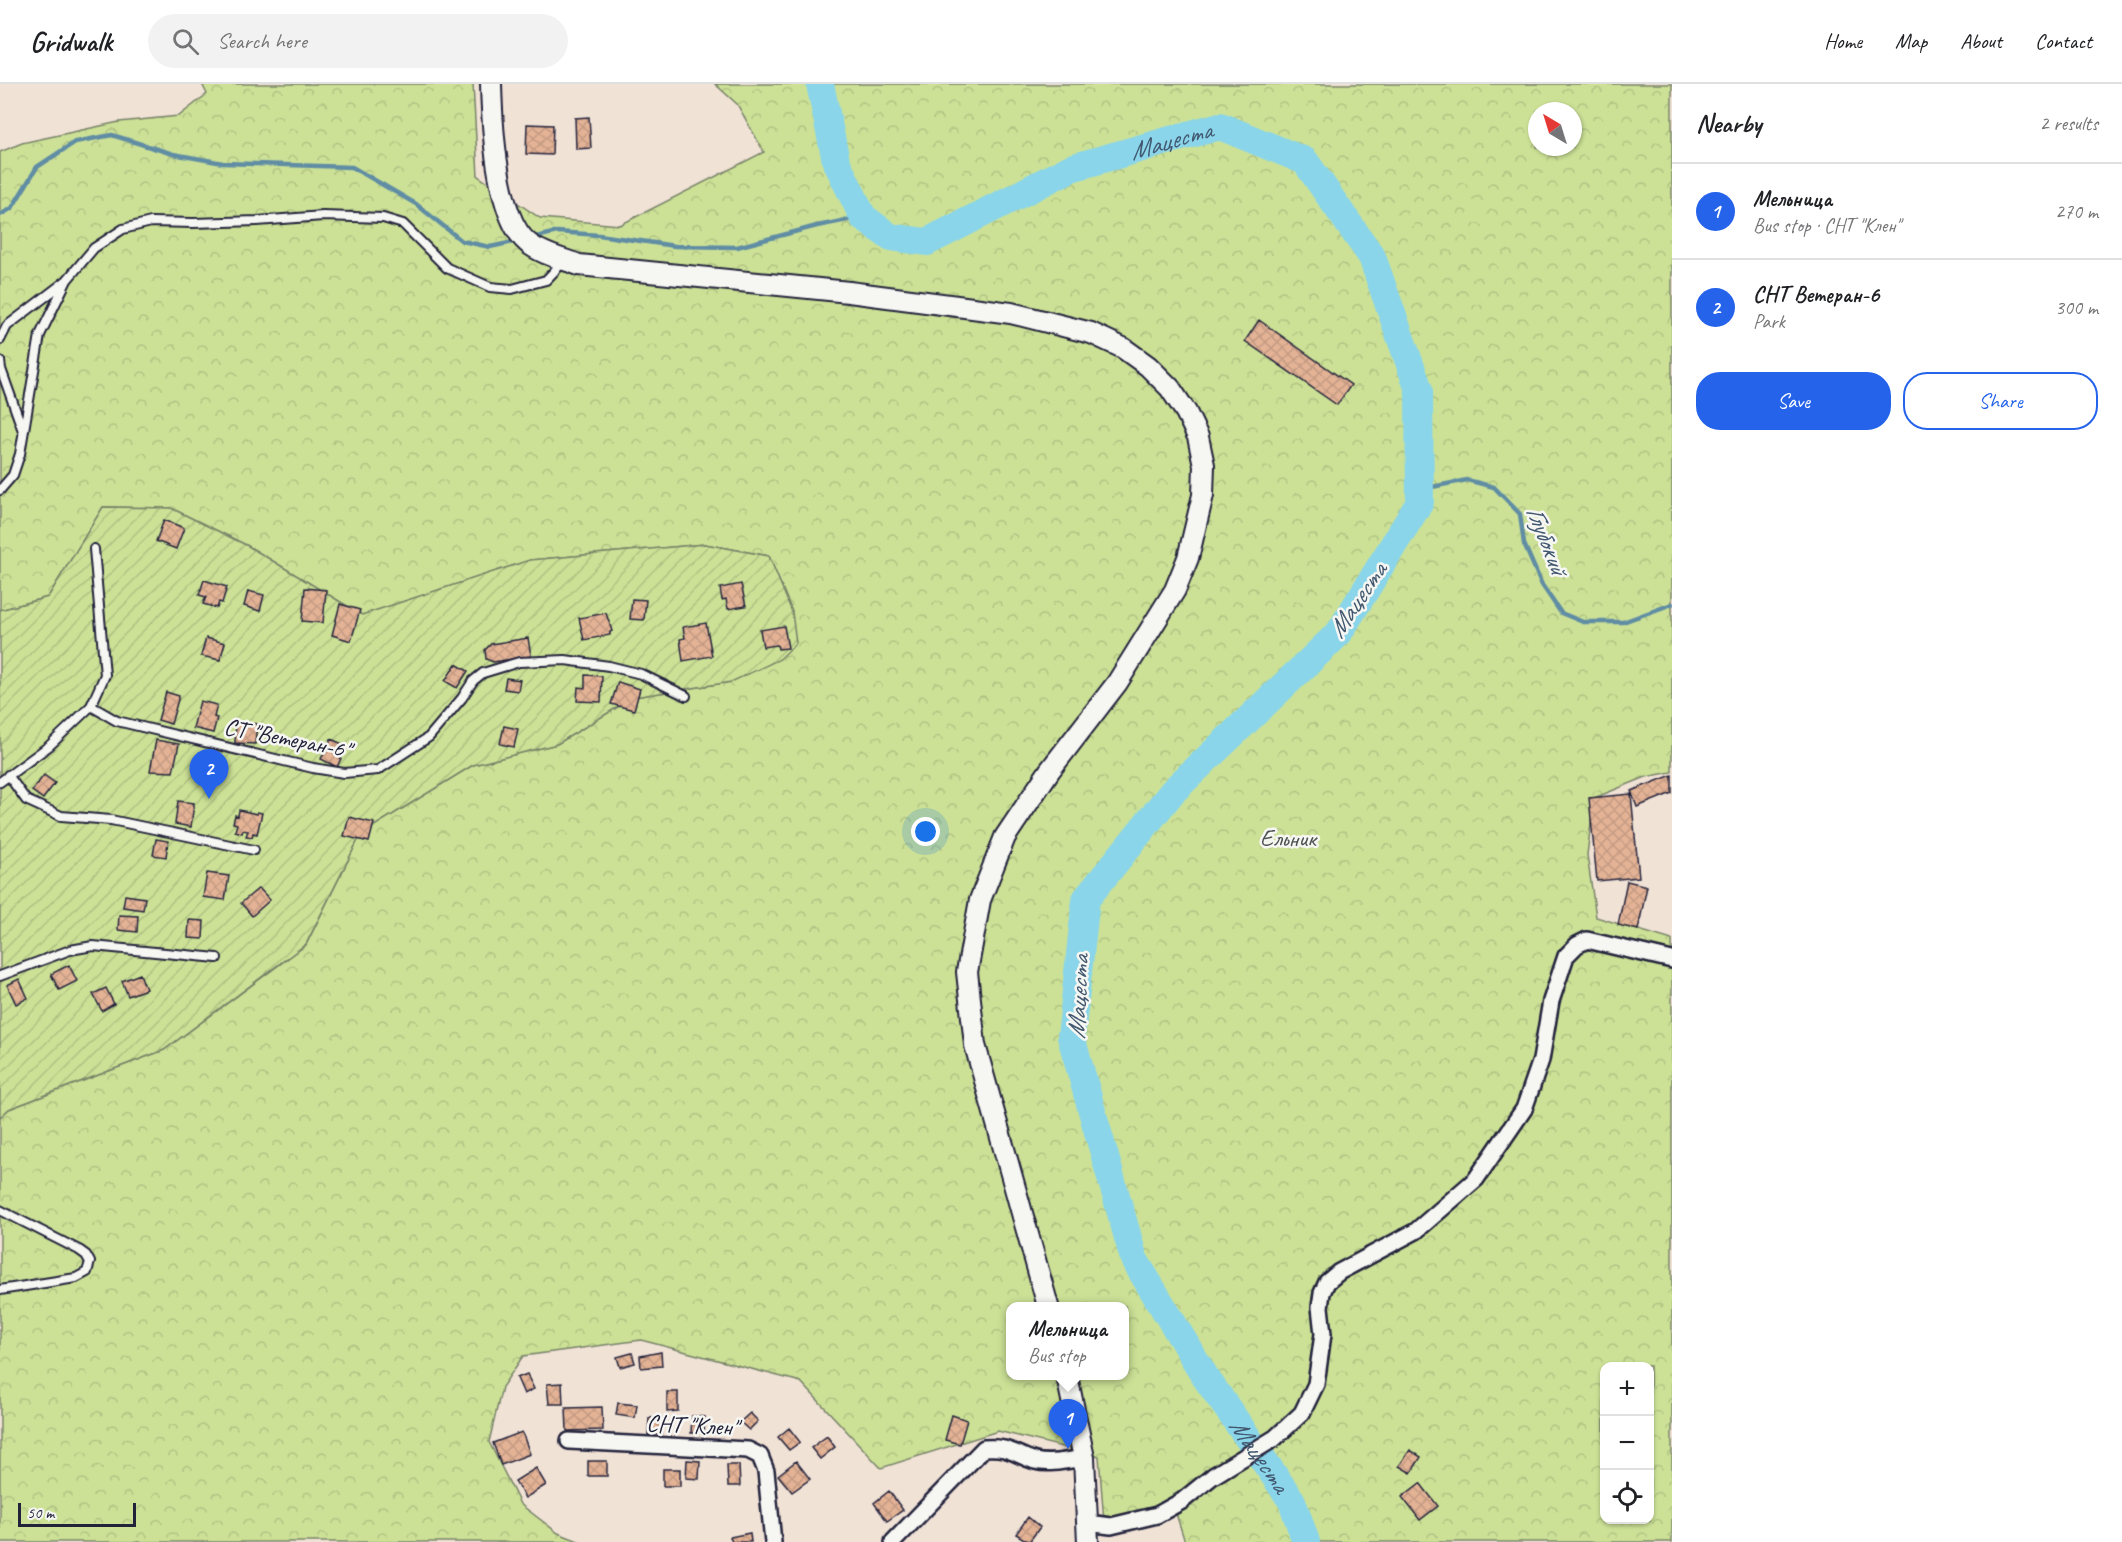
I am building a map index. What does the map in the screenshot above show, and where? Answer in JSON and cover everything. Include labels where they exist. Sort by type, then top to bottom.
[{"type":"street","points":[[491,84],[499,177],[507,208],[519,234],[538,249],[579,265],[849,292],[1011,313],[1091,333],[1123,348],[1148,366],[1170,388],[1186,412],[1198,437],[1204,465],[1203,495],[1188,558],[1175,590],[1117,683],[1050,770],[1005,837],[980,900],[967,972],[975,1045],[1046,1302]]},
{"type":"street","points":[[1067,1380],[1084,1458],[1088,1532],[1157,1515],[1182,1501],[1213,1476],[1275,1438],[1302,1413],[1316,1384],[1323,1334],[1320,1307],[1322,1293],[1327,1282],[1339,1272],[1416,1231],[1476,1179],[1524,1109],[1541,1060],[1551,1001],[1566,956],[1577,945],[1587,940],[1672,960]]},
{"type":"street","name":"СНТ \"Клен\"","points":[[569,1441],[748,1450],[760,1456],[766,1471],[773,1542]]},
{"type":"street","points":[[893,1542],[984,1448],[1009,1449],[1036,1461],[1046,1462],[1084,1458]]},
{"type":"lane","points":[[0,340],[7,326],[67,280],[94,248],[123,229],[151,222],[246,222],[323,216],[383,218],[403,224],[447,268],[490,286],[512,289],[546,280],[565,260]]},
{"type":"lane","points":[[0,490],[13,476],[24,432],[40,335],[67,280]]},
{"type":"lane","points":[[0,361],[24,432]]},
{"type":"lane","points":[[0,782],[49,746],[90,706],[105,675],[94,549]]},
{"type":"lane","name":"СТ \"Ветеран-6\"","points":[[90,706],[117,722],[313,768],[344,773],[378,770],[404,754],[429,737],[462,698],[473,681],[483,673],[519,662],[565,660],[609,666],[641,674],[686,696]]},
{"type":"lane","points":[[8,775],[26,800],[61,816],[111,820],[254,850]]},
{"type":"lane","points":[[0,976],[70,950],[93,946],[217,958]]},
{"type":"lane","points":[[0,1209],[79,1250],[90,1262],[87,1272],[76,1278],[0,1290]]},
{"type":"green space","name":"Ельник","points":[[202,84],[473,84],[478,176],[540,218],[620,225],[764,152],[737,104],[715,84],[1672,84],[1672,772],[1646,777],[1594,798],[1587,855],[1596,917],[1672,940],[1672,1542],[1185,1542],[1174,1507],[1104,1522],[1099,1456],[998,1431],[881,1468],[801,1382],[641,1340],[523,1356],[502,1387],[489,1442],[520,1504],[558,1533],[581,1542],[0,1542],[0,1117],[9,1109],[164,1050],[306,945],[361,834],[473,765],[557,744],[634,697],[731,682],[792,612],[769,556],[705,544],[530,560],[362,615],[248,546],[171,508],[103,507],[48,597],[0,610],[0,152],[22,143],[119,122],[179,116],[207,94]]},
{"type":"green space","points":[[103,507],[171,508],[248,546],[362,615],[530,560],[705,544],[769,556],[792,612],[796,643],[780,659],[731,682],[634,697],[557,744],[473,765],[361,834],[306,944],[164,1050],[9,1109],[0,1117],[0,610],[48,597]]},
{"type":"building","points":[[589,117],[591,148],[576,149],[575,118]]},
{"type":"building","points":[[527,124],[553,125],[552,155],[526,154]]},
{"type":"building","points":[[1259,320],[1351,385],[1337,405],[1245,341]]},
{"type":"building","points":[[164,520],[184,528],[176,549],[156,541]]},
{"type":"building","points":[[204,580],[227,587],[222,603],[219,602],[217,608],[203,604],[206,597],[199,595]]},
{"type":"building","points":[[741,584],[746,606],[728,609],[726,599],[722,600],[720,588]]},
{"type":"building","points":[[305,588],[326,590],[323,623],[302,621]]},
{"type":"building","points":[[248,591],[264,595],[260,611],[244,606]]},
{"type":"building","points":[[632,599],[646,600],[644,620],[630,619]]},
{"type":"building","points":[[340,604],[360,610],[351,641],[332,635]]},
{"type":"building","points":[[606,613],[612,631],[610,635],[584,640],[579,618]]},
{"type":"building","points":[[706,623],[712,656],[683,661],[680,639],[685,638],[683,627]]},
{"type":"building","points":[[784,626],[788,648],[778,649],[777,645],[763,647],[760,630]]},
{"type":"building","points":[[206,638],[225,643],[220,660],[201,656]]},
{"type":"building","points":[[528,638],[531,656],[493,662],[486,659],[485,650],[491,644]]},
{"type":"building","points":[[456,664],[468,671],[457,688],[445,681]]},
{"type":"building","points":[[585,675],[602,676],[601,702],[577,701],[578,687],[585,688]]},
{"type":"building","points":[[506,678],[520,680],[518,691],[504,689]]},
{"type":"building","points":[[618,682],[640,689],[634,710],[611,704]]},
{"type":"building","points":[[166,692],[179,696],[171,724],[158,720]]},
{"type":"building","points":[[200,701],[217,705],[214,717],[217,718],[213,733],[193,728]]},
{"type":"building","points":[[236,722],[257,724],[255,744],[235,743]]},
{"type":"building","points":[[504,726],[518,729],[514,747],[500,744]]},
{"type":"building","points":[[331,739],[347,746],[337,767],[321,759]]},
{"type":"building","points":[[156,740],[179,744],[173,772],[150,771]]},
{"type":"building","points":[[44,775],[55,783],[43,799],[32,791]]},
{"type":"building","points":[[1672,775],[1672,793],[1637,807],[1631,791]]},
{"type":"building","points":[[1631,794],[1639,877],[1597,881],[1589,798]]},
{"type":"building","points":[[178,801],[194,803],[191,827],[175,824]]},
{"type":"building","points":[[239,810],[262,813],[257,834],[253,833],[252,837],[246,836],[248,831],[243,830],[242,833],[235,831],[237,824],[233,823]]},
{"type":"building","points":[[349,817],[374,823],[369,842],[344,836]]},
{"type":"building","points":[[156,839],[168,841],[166,857],[153,855]]},
{"type":"building","points":[[207,873],[229,876],[225,900],[203,897]]},
{"type":"building","points":[[1627,881],[1647,886],[1638,930],[1618,925]]},
{"type":"building","points":[[259,888],[270,900],[252,916],[241,903]]},
{"type":"building","points":[[125,895],[145,898],[143,910],[123,907]]},
{"type":"building","points":[[119,915],[138,916],[137,932],[118,930]]},
{"type":"building","points":[[189,920],[204,921],[203,939],[188,938]]},
{"type":"building","points":[[69,965],[77,981],[59,990],[51,974]]},
{"type":"building","points":[[140,974],[146,989],[128,996],[122,981]]},
{"type":"building","points":[[19,979],[28,998],[16,1004],[7,985]]},
{"type":"building","points":[[106,988],[114,1004],[102,1011],[93,994]]},
{"type":"building","points":[[661,1352],[662,1366],[641,1368],[640,1356]]},
{"type":"building","points":[[632,1353],[635,1363],[620,1367],[617,1357]]},
{"type":"building","points":[[527,1374],[534,1389],[524,1394],[517,1378]]},
{"type":"building","points":[[562,1383],[563,1404],[549,1404],[547,1384]]},
{"type":"building","points":[[667,1392],[678,1392],[678,1411],[667,1412]]},
{"type":"building","points":[[618,1403],[637,1405],[635,1418],[616,1415]]},
{"type":"building","points":[[602,1407],[603,1430],[567,1431],[566,1408]]},
{"type":"building","points":[[750,1413],[758,1421],[749,1430],[740,1422]]},
{"type":"building","points":[[952,1415],[967,1420],[960,1444],[945,1440]]},
{"type":"building","points":[[692,1416],[705,1417],[704,1433],[691,1433]]},
{"type":"building","points":[[649,1418],[663,1418],[662,1434],[648,1434]]},
{"type":"building","points":[[789,1428],[800,1442],[789,1450],[778,1437]]},
{"type":"building","points":[[522,1432],[530,1454],[501,1465],[493,1443]]},
{"type":"building","points":[[827,1436],[835,1447],[820,1459],[811,1448]]},
{"type":"building","points":[[1410,1450],[1421,1457],[1411,1473],[1399,1466]]},
{"type":"building","points":[[687,1460],[700,1461],[699,1479],[686,1478]]},
{"type":"building","points":[[588,1461],[607,1461],[607,1476],[588,1476]]},
{"type":"building","points":[[796,1461],[810,1479],[792,1492],[778,1475]]},
{"type":"building","points":[[727,1465],[739,1465],[740,1486],[728,1486]]},
{"type":"building","points":[[536,1468],[546,1485],[525,1498],[515,1481]]},
{"type":"building","points":[[663,1469],[680,1469],[680,1486],[663,1486]]},
{"type":"building","points":[[1420,1483],[1438,1506],[1420,1520],[1402,1497]]},
{"type":"building","points":[[889,1491],[903,1510],[887,1521],[874,1503]]},
{"type":"building","points":[[1028,1517],[1040,1527],[1029,1542],[1016,1534]]},
{"type":"building","points":[[750,1533],[751,1542],[732,1542],[730,1537]]},
{"type":"waterway","name":"Мацеста","points":[[820,84],[836,161],[863,217],[890,237],[927,242],[1071,168],[1220,126],[1305,161],[1372,257],[1419,390],[1420,502],[1339,633],[1173,791],[1086,899],[1071,1037],[1134,1259],[1206,1378],[1292,1501],[1306,1542]]},
{"type":"waterway","points":[[0,215],[12,208],[37,167],[75,142],[112,135],[173,154],[223,163],[352,167],[416,204],[462,241],[490,247],[518,241]]},
{"type":"waterway","points":[[532,238],[557,232],[599,235],[675,246],[737,247],[817,226],[863,217]]},
{"type":"waterway","name":"Глубокий","points":[[1420,502],[1432,487],[1467,480],[1494,487],[1520,514],[1524,544],[1542,585],[1561,613],[1583,622],[1623,622],[1672,604]]},
{"type":"place","name":"СНТ Ветеран-6","points":[[209,799]]},
{"type":"place","name":"Мельница","points":[[1068,1449]]}]
